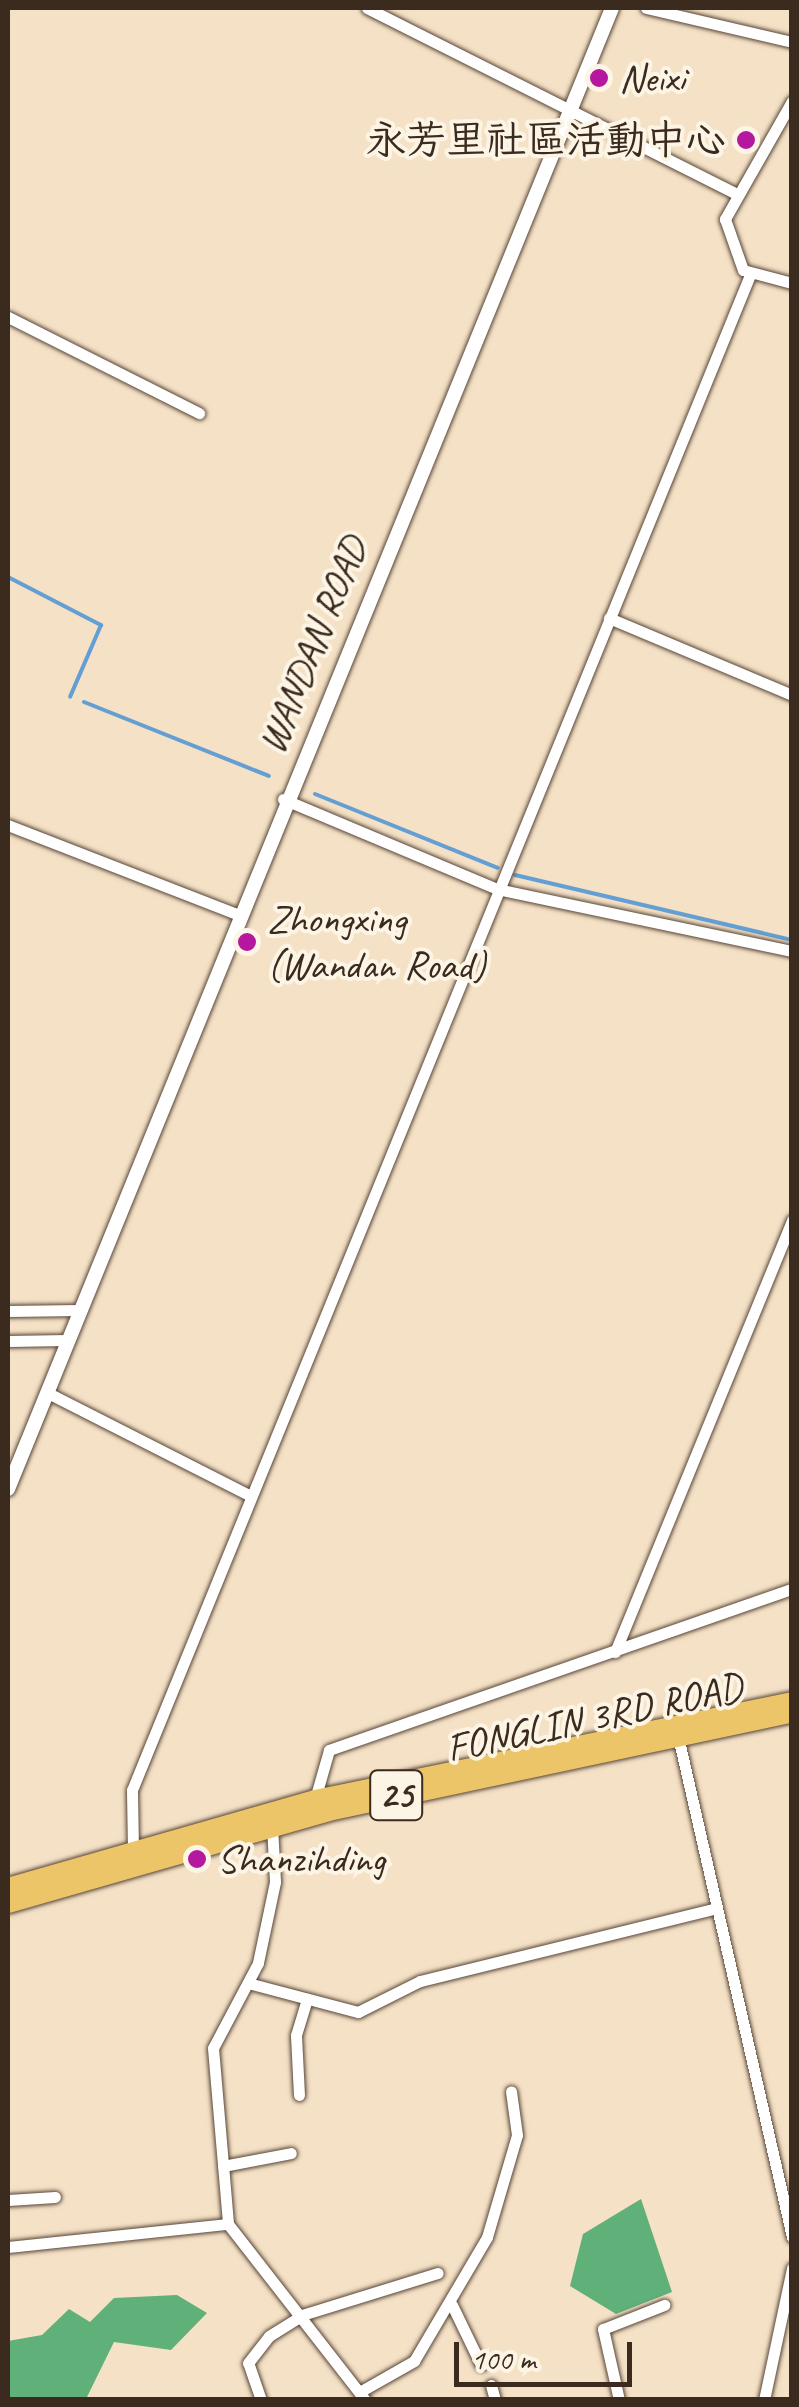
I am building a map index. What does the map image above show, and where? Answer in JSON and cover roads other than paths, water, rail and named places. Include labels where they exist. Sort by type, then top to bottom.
[{"type":"main road","name":"FONGLIN 3RD ROAD","points":[[8,1904],[271,1818],[316,1799],[792,1701]]},
{"type":"main road","name":"FONGLIN 3RD ROAD","points":[[8,1887],[132,1849],[675,1725],[792,1714]]},
{"type":"street","points":[[367,8],[733,192]]},
{"type":"street","name":"WANDAN ROAD","points":[[67,1340],[283,799],[612,8]]},
{"type":"street","points":[[646,8],[792,42]]},
{"type":"street","points":[[792,101],[733,192],[726,234],[750,274],[792,283]]},
{"type":"street","points":[[132,1849],[132,1790],[750,274]]},
{"type":"street","points":[[8,317],[199,413]]},
{"type":"street","points":[[609,618],[792,695]]},
{"type":"street","points":[[283,799],[497,889],[792,951]]},
{"type":"street","points":[[8,825],[236,914]]},
{"type":"street","points":[[614,1652],[792,1220]]},
{"type":"street","points":[[8,1311],[79,1310]]},
{"type":"street","points":[[8,1341],[67,1340],[8,1488]]},
{"type":"street","points":[[46,1392],[251,1496]]},
{"type":"street","points":[[316,1799],[329,1750],[792,1589]]},
{"type":"street","points":[[675,1725],[713,1909],[792,2237]]},
{"type":"street","points":[[271,1818],[275,1882],[248,1983],[213,2048],[228,2224],[364,2395],[414,2361],[452,2305],[500,2210],[516,2135],[511,2091]]},
{"type":"street","points":[[248,1983],[358,2012],[420,1980],[713,1909]]},
{"type":"street","points":[[299,2095],[296,2035],[307,1998]]},
{"type":"street","points":[[223,2166],[291,2153]]},
{"type":"street","points":[[8,2200],[55,2197]]},
{"type":"street","points":[[8,2247],[228,2224]]},
{"type":"street","points":[[764,2400],[792,2268]]},
{"type":"street","points":[[260,2400],[249,2358],[302,2315],[438,2273]]},
{"type":"street","points":[[619,2400],[604,2328],[664,2304]]},
{"type":"street","points":[[452,2305],[480,2365]]},
{"type":"street","points":[[491,2385],[495,2400]]},
{"type":"waterway","points":[[8,577],[101,625],[70,697]]},
{"type":"waterway","points":[[84,702],[269,776]]},
{"type":"waterway","points":[[315,794],[498,868]]},
{"type":"waterway","points":[[515,875],[792,940]]},
{"type":"place","name":"Neixi","points":[[599,78]]},
{"type":"place","name":"永芳里社區活動中心","points":[[746,140]]},
{"type":"place","name":"Zhongxing (Wandan Road)","points":[[247,942]]},
{"type":"place","name":"Shanzihding","points":[[197,1859]]}]
